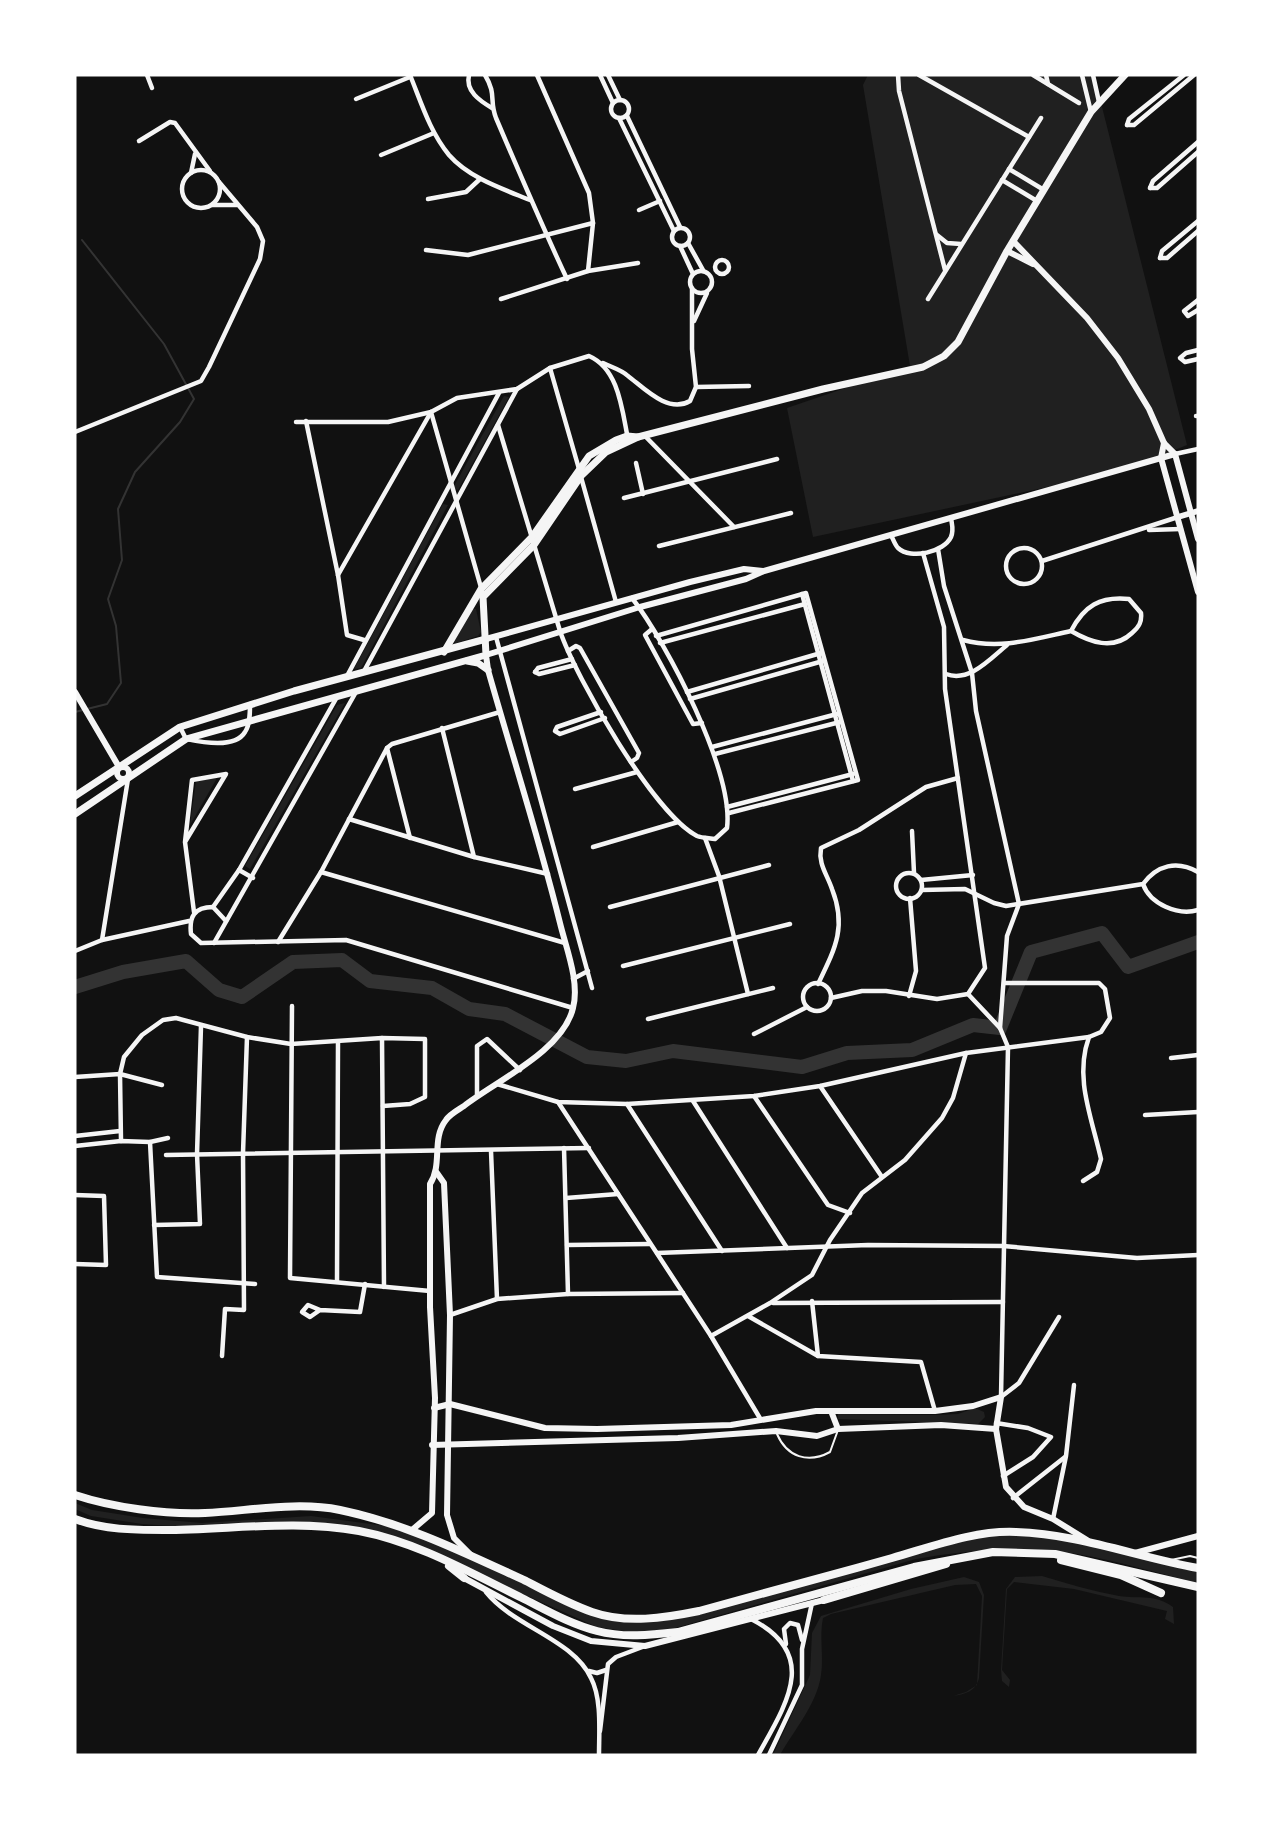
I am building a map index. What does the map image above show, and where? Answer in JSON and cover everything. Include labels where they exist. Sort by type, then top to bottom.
[{"type":"highway","points":[[75,1495],[93,1501],[179,1512],[311,1507],[339,1510],[412,1530],[593,1612],[644,1619],[699,1611],[976,1536],[1013,1532],[1046,1534],[1090,1542],[1161,1562],[1198,1568]]},
{"type":"highway","points":[[75,1519],[90,1525],[127,1530],[312,1525],[393,1539],[437,1555],[561,1618],[597,1631],[639,1636],[678,1632],[914,1567],[964,1556],[1030,1552],[1082,1559],[1198,1587]]},
{"type":"highway","points":[[1030,1552],[1120,1575],[1161,1593]]},
{"type":"highway","points":[[437,1555],[464,1578]]},
{"type":"highway","points":[[824,1600],[934,1568],[964,1556]]},
{"type":"main road","points":[[444,652],[482,593],[533,541],[580,473],[606,452],[628,439],[823,389],[923,367],[944,356],[958,342],[1007,251],[1091,112],[1125,75]]},
{"type":"main road","points":[[75,814],[186,739],[249,719],[356,692],[486,655],[482,593]]},
{"type":"main road","points":[[75,796],[180,727],[250,704],[486,639]]},
{"type":"main road","points":[[465,661],[478,663],[488,670]]},
{"type":"street","points":[[147,75],[152,88]]},
{"type":"street","points":[[469,75],[468,84],[477,99],[492,108]]},
{"type":"street","points":[[485,75],[493,89],[492,108],[530,200],[567,279]]},
{"type":"street","points":[[537,75],[589,193],[593,223],[588,271]]},
{"type":"street","points":[[296,422],[388,422],[431,412],[457,398],[517,389],[550,368],[589,356],[627,374],[645,391],[670,403],[685,404],[690,401],[696,387],[692,349],[690,282],[693,274],[680,246],[672,239],[674,231],[651,181],[619,118],[611,111],[613,103],[600,75]]},
{"type":"street","points":[[608,75],[620,100],[628,104],[627,116],[681,227],[689,231],[688,243],[703,270],[710,274],[713,284],[693,323]]},
{"type":"street","points":[[898,75],[904,112],[945,271]]},
{"type":"street","points":[[919,75],[1029,137]]},
{"type":"street","points":[[1034,75],[1078,104]]},
{"type":"street","points":[[1046,75],[1048,84]]},
{"type":"street","points":[[1082,75],[1091,112]]},
{"type":"street","points":[[1093,75],[1099,102]]},
{"type":"street","points":[[1184,75],[1129,119],[1127,125],[1134,124],[1194,75]]},
{"type":"street","points":[[356,99],[410,76],[434,133],[450,156],[480,179],[530,200]]},
{"type":"street","points":[[613,103],[620,100]]},
{"type":"street","points":[[619,118],[627,116]]},
{"type":"street","points":[[928,299],[1041,117]]},
{"type":"street","points":[[75,432],[201,381],[260,259],[263,241],[257,228],[195,154],[175,123],[170,122],[139,141]]},
{"type":"street","points":[[381,154],[434,133]]},
{"type":"street","points":[[1190,149],[1197,154],[1157,188],[1150,188],[1153,181],[1198,142]]},
{"type":"street","points":[[195,154],[191,173],[183,182],[185,200],[195,207],[237,205]]},
{"type":"street","points":[[1009,169],[1044,190]]},
{"type":"street","points":[[191,173],[201,170],[212,173]]},
{"type":"street","points":[[651,181],[658,178]]},
{"type":"street","points":[[428,199],[466,192],[480,179]]},
{"type":"street","points":[[1002,180],[1037,201]]},
{"type":"street","points":[[212,205],[219,194],[219,182]]},
{"type":"street","points":[[639,210],[660,201]]},
{"type":"street","points":[[426,250],[468,255],[593,223]]},
{"type":"street","points":[[1197,226],[1167,258],[1160,258],[1162,251],[1197,226]]},
{"type":"street","points":[[674,231],[681,227]]},
{"type":"street","points":[[935,233],[947,243],[962,244]]},
{"type":"street","points":[[1013,241],[1087,318],[1118,358],[1149,409],[1164,443],[1175,454],[1194,512],[1198,539]]},
{"type":"street","points":[[680,246],[688,243]]},
{"type":"street","points":[[1007,251],[1033,264]]},
{"type":"street","points":[[501,299],[588,271],[638,263]]},
{"type":"street","points":[[710,274],[715,269]]},
{"type":"street","points":[[693,274],[703,270]]},
{"type":"street","points":[[692,289],[698,293],[707,292]]},
{"type":"street","points":[[1198,300],[1184,311],[1188,316],[1198,310]]},
{"type":"street","points":[[1198,350],[1180,358],[1185,362],[1198,359]]},
{"type":"street","points":[[603,363],[616,387],[628,439]]},
{"type":"street","points":[[550,368],[616,602]]},
{"type":"street","points":[[696,387],[749,386]]},
{"type":"street","points":[[363,673],[517,389]]},
{"type":"street","points":[[346,678],[364,640],[499,393]]},
{"type":"street","points":[[431,412],[482,593]]},
{"type":"street","points":[[338,575],[431,412]]},
{"type":"street","points":[[306,421],[338,575],[346,635],[364,640]]},
{"type":"street","points":[[498,425],[560,632],[575,665],[637,772],[678,822],[698,837],[715,839],[727,828],[728,810],[712,747],[687,692],[652,628],[632,598]]},
{"type":"street","points":[[641,436],[734,527]]},
{"type":"street","points":[[1164,443],[1161,458],[1198,592]]},
{"type":"street","points":[[412,1530],[432,1514],[434,1408],[430,1291],[430,1184],[437,1173],[438,1136],[446,1120],[477,1096],[520,1070],[539,1054],[561,1031],[573,1008],[573,979],[548,874],[488,670],[486,655],[640,608],[746,579],[764,571],[1198,449]]},
{"type":"street","points":[[624,498],[777,459]]},
{"type":"street","points":[[636,463],[643,494]]},
{"type":"street","points":[[1042,561],[1146,530],[1194,512]]},
{"type":"street","points":[[659,546],[791,513]]},
{"type":"street","points":[[891,535],[898,547],[908,553],[923,553],[938,549],[950,540],[953,530],[951,518]]},
{"type":"street","points":[[1146,530],[1181,529],[1196,524]]},
{"type":"street","points":[[938,549],[944,586],[972,673],[976,711],[1019,904],[1007,936],[1000,1028]]},
{"type":"street","points":[[1018,549],[1036,551],[1042,561],[1041,573],[1033,582],[1022,585],[1007,574],[1008,556],[1018,549]]},
{"type":"street","points":[[923,553],[944,627],[945,689],[973,875],[985,968],[968,994],[937,999],[886,991],[862,991],[831,998],[824,1009],[815,1011],[807,1007],[803,998],[806,990],[818,984],[838,944],[839,932],[836,902],[819,858],[820,848],[859,831],[926,787],[958,778]]},
{"type":"street","points":[[486,639],[744,569],[764,571]]},
{"type":"street","points":[[933,589],[944,586]]},
{"type":"street","points":[[656,636],[804,593],[855,781],[728,810]]},
{"type":"street","points":[[963,640],[976,644],[1007,645],[1071,631],[1088,641],[1117,643],[1139,627],[1142,613],[1129,599],[1104,599],[1086,609],[1071,631]]},
{"type":"street","points":[[660,643],[807,603]]},
{"type":"street","points":[[761,605],[764,615]]},
{"type":"street","points":[[713,619],[715,628]]},
{"type":"street","points":[[652,628],[645,635],[693,724],[702,723]]},
{"type":"street","points":[[496,637],[592,988]]},
{"type":"street","points":[[946,674],[958,677],[972,673],[1007,645]]},
{"type":"street","points":[[568,651],[576,646],[580,648],[639,753],[637,758],[631,762]]},
{"type":"street","points":[[687,692],[821,653]]},
{"type":"street","points":[[572,659],[538,668],[535,672],[539,674],[575,665]]},
{"type":"street","points":[[690,699],[822,661]]},
{"type":"street","points":[[785,664],[787,671]]},
{"type":"street","points":[[734,679],[735,686]]},
{"type":"street","points":[[214,943],[253,878],[356,692]]},
{"type":"street","points":[[76,694],[119,767],[128,768],[102,940]]},
{"type":"street","points":[[213,907],[239,870],[337,697]]},
{"type":"street","points":[[180,727],[186,739],[205,743],[239,738],[245,733],[250,704]]},
{"type":"street","points":[[278,942],[321,872],[387,748],[392,744],[442,728],[500,712]]},
{"type":"street","points":[[601,712],[557,727],[555,731],[560,734],[605,718]]},
{"type":"street","points":[[712,747],[837,714]]},
{"type":"street","points":[[714,754],[840,722]]},
{"type":"street","points":[[791,726],[793,734]]},
{"type":"street","points":[[442,728],[474,857]]},
{"type":"street","points":[[751,737],[752,744]]},
{"type":"street","points":[[387,748],[410,838]]},
{"type":"street","points":[[575,789],[637,772]]},
{"type":"street","points":[[185,842],[226,774],[192,780],[185,842],[194,912]]},
{"type":"street","points":[[728,810],[854,774]]},
{"type":"street","points":[[350,819],[474,857],[548,874]]},
{"type":"street","points":[[593,847],[678,822]]},
{"type":"street","points":[[912,831],[914,873],[921,880],[922,890],[917,896],[910,898],[901,896],[896,884],[901,876],[914,873]]},
{"type":"street","points":[[705,838],[719,876],[748,994]]},
{"type":"street","points":[[922,890],[965,889],[993,903],[1006,906],[1143,884],[1150,874],[1176,864],[1198,872]]},
{"type":"street","points":[[610,907],[719,876],[769,865]]},
{"type":"street","points":[[239,870],[253,878]]},
{"type":"street","points":[[321,872],[565,943]]},
{"type":"street","points":[[921,880],[973,875]]},
{"type":"street","points":[[1143,884],[1147,894],[1164,906],[1190,912],[1198,910]]},
{"type":"street","points":[[909,996],[916,971],[910,898]]},
{"type":"street","points":[[226,921],[213,907],[203,907],[194,912],[189,921],[191,934],[201,943],[346,940],[573,1008]]},
{"type":"street","points":[[75,951],[102,940],[189,921]]},
{"type":"street","points":[[623,966],[790,924]]},
{"type":"street","points":[[573,979],[588,971]]},
{"type":"street","points":[[497,1084],[558,1102],[627,1104],[754,1096],[820,1086],[966,1053],[1089,1037],[1101,1032],[1110,1018],[1105,989],[1099,983],[1004,983]]},
{"type":"street","points":[[818,984],[829,990],[831,998]]},
{"type":"street","points":[[648,1019],[773,988]]},
{"type":"street","points":[[968,994],[1000,1028],[1008,1047],[1001,1397],[996,1426],[1003,1476],[1006,1487],[1013,1498],[1024,1507],[1053,1519],[1090,1542]]},
{"type":"street","points":[[292,1006],[290,1278],[430,1291]]},
{"type":"street","points":[[754,1034],[807,1007]]},
{"type":"street","points":[[120,1141],[120,1074],[124,1058],[142,1035],[163,1020],[176,1018],[247,1037],[291,1044],[338,1043],[382,1038],[425,1039],[425,1097],[410,1104],[383,1106]]},
{"type":"street","points":[[154,1225],[200,1224],[197,1154],[201,1026]]},
{"type":"street","points":[[222,1356],[225,1310],[244,1310],[243,1153],[247,1037]]},
{"type":"street","points":[[1083,1181],[1097,1172],[1101,1159],[1081,1073],[1083,1054],[1089,1037]]},
{"type":"street","points":[[382,1038],[381,1151],[384,1287]]},
{"type":"street","points":[[477,1096],[477,1046],[482,1041],[487,1039],[520,1070]]},
{"type":"street","points":[[337,1281],[338,1043]]},
{"type":"street","points":[[711,1336],[770,1303],[812,1275],[831,1240],[862,1194],[905,1160],[942,1118],[953,1098],[966,1053]]},
{"type":"street","points":[[1171,1058],[1198,1055]]},
{"type":"street","points":[[75,1077],[120,1074],[162,1084]]},
{"type":"street","points":[[820,1086],[882,1178]]},
{"type":"street","points":[[754,1096],[823,1199],[828,1205],[850,1213]]},
{"type":"street","points":[[693,1101],[787,1248]]},
{"type":"street","points":[[558,1102],[711,1336],[761,1420]]},
{"type":"street","points":[[627,1104],[722,1251]]},
{"type":"street","points":[[1145,1115],[1198,1112]]},
{"type":"street","points":[[75,1136],[120,1131]]},
{"type":"street","points":[[75,1146],[120,1141],[150,1142],[168,1138]]},
{"type":"street","points":[[150,1142],[157,1277],[255,1284]]},
{"type":"street","points":[[564,1148],[568,1294]]},
{"type":"street","points":[[166,1155],[589,1148]]},
{"type":"street","points":[[491,1151],[497,1299]]},
{"type":"street","points":[[437,1173],[444,1183],[450,1315],[447,1515],[450,1530],[472,1556]]},
{"type":"street","points":[[566,1198],[618,1194]]},
{"type":"street","points":[[75,1196],[104,1196],[106,1265],[75,1264]]},
{"type":"street","points":[[567,1245],[650,1244]]},
{"type":"street","points":[[657,1253],[868,1245],[1003,1246],[1137,1258],[1198,1255]]},
{"type":"street","points":[[320,1310],[360,1312],[365,1284]]},
{"type":"street","points":[[450,1315],[497,1299],[568,1294],[683,1293]]},
{"type":"street","points":[[770,1303],[812,1301],[1003,1302]]},
{"type":"street","points":[[812,1301],[818,1356]]},
{"type":"street","points":[[748,1316],[818,1356],[921,1362],[935,1411]]},
{"type":"street","points":[[434,1408],[450,1404],[545,1428],[683,1427],[761,1420],[800,1412],[935,1411],[973,1406],[1001,1397],[1018,1383],[1059,1317]]},
{"type":"street","points":[[1053,1519],[1066,1456],[1074,1386]]},
{"type":"street","points":[[831,1411],[838,1429]]},
{"type":"street","points":[[776,1431],[779,1422],[787,1416]]},
{"type":"street","points":[[432,1445],[678,1438],[776,1431],[818,1436],[838,1429],[941,1425],[996,1426],[1049,1435],[1050,1440],[1033,1457],[1003,1476]]},
{"type":"street","points":[[1013,1498],[1066,1456]]},
{"type":"street","points":[[1134,1554],[1198,1536]]},
{"type":"street","points":[[464,1578],[553,1626],[591,1641],[645,1646]]},
{"type":"street","points":[[481,1586],[494,1601],[530,1629],[565,1647],[587,1670],[596,1691],[600,1755]]},
{"type":"street","points":[[587,1670],[597,1673],[606,1670],[616,1658],[645,1646],[824,1600]]},
{"type":"street","points":[[802,1648],[812,1603]]},
{"type":"street","points":[[751,1619],[768,1628],[786,1647]]},
{"type":"street","points":[[758,1755],[790,1688],[793,1668],[786,1647],[784,1629],[793,1623],[800,1628],[802,1685],[769,1755]]},
{"type":"street","points":[[599,1736],[604,1712],[606,1670]]},
{"type":"lane","points":[[776,1431],[791,1452],[809,1459],[830,1452],[838,1429]]},
{"type":"lane","points":[[1161,1562],[1190,1556],[1198,1558]]},
{"type":"shaded area","points":[[868,75],[1094,75],[1187,445],[1140,464],[1080,480],[813,537],[787,408],[910,366],[863,85]]},
{"type":"shaded area","points":[[504,396],[509,397],[458,490],[453,488]]},
{"type":"shaded area","points":[[443,504],[448,505],[361,668],[354,669]]},
{"type":"shaded area","points":[[471,609],[476,609],[481,632],[478,636],[456,643],[453,641]]},
{"type":"shaded area","points":[[345,703],[250,869],[245,866],[337,705]]},
{"type":"shaded area","points":[[217,778],[190,825],[196,781]]},
{"type":"shaded area","points":[[975,1408],[984,1412],[985,1417],[978,1424],[838,1419],[838,1414],[936,1415],[958,1414]]},
{"type":"shaded area","points":[[75,1503],[92,1510],[143,1518],[202,1523],[311,1516],[408,1529],[593,1615],[664,1621],[942,1545],[1013,1533],[1045,1535],[1198,1569],[1198,1583],[1057,1551],[1016,1549],[975,1551],[916,1559],[675,1628],[639,1633],[597,1627],[395,1537],[313,1522],[201,1528],[142,1524],[91,1516],[75,1509]]},
{"type":"shaded area","points":[[1042,1576],[1109,1594],[1160,1600],[1173,1607],[1174,1624],[1165,1619],[1167,1611],[1074,1589],[1014,1582],[1007,1589],[1002,1670],[1010,1680],[1009,1687],[1002,1681],[1001,1670],[1006,1589],[1015,1577]]},
{"type":"shaded area","points":[[964,1577],[979,1582],[984,1595],[977,1683],[982,1596],[976,1584],[955,1585],[831,1614],[823,1618],[822,1668],[815,1696],[780,1755],[773,1755],[810,1675],[812,1633],[821,1616],[911,1589]]},
{"type":"waterway","points":[[75,712],[107,704],[121,683],[116,626],[108,599],[122,560],[118,509],[135,472],[180,422],[194,399],[164,344],[82,240]]},
{"type":"waterway","points":[[75,987],[123,972],[186,961],[219,990],[242,997],[293,962],[342,960],[370,981],[432,988],[469,1009],[505,1014],[587,1057],[626,1061],[673,1051],[802,1067],[847,1053],[912,1050],[973,1025],[1000,1028],[1031,952],[1102,933],[1128,967],[1198,942]]}]
